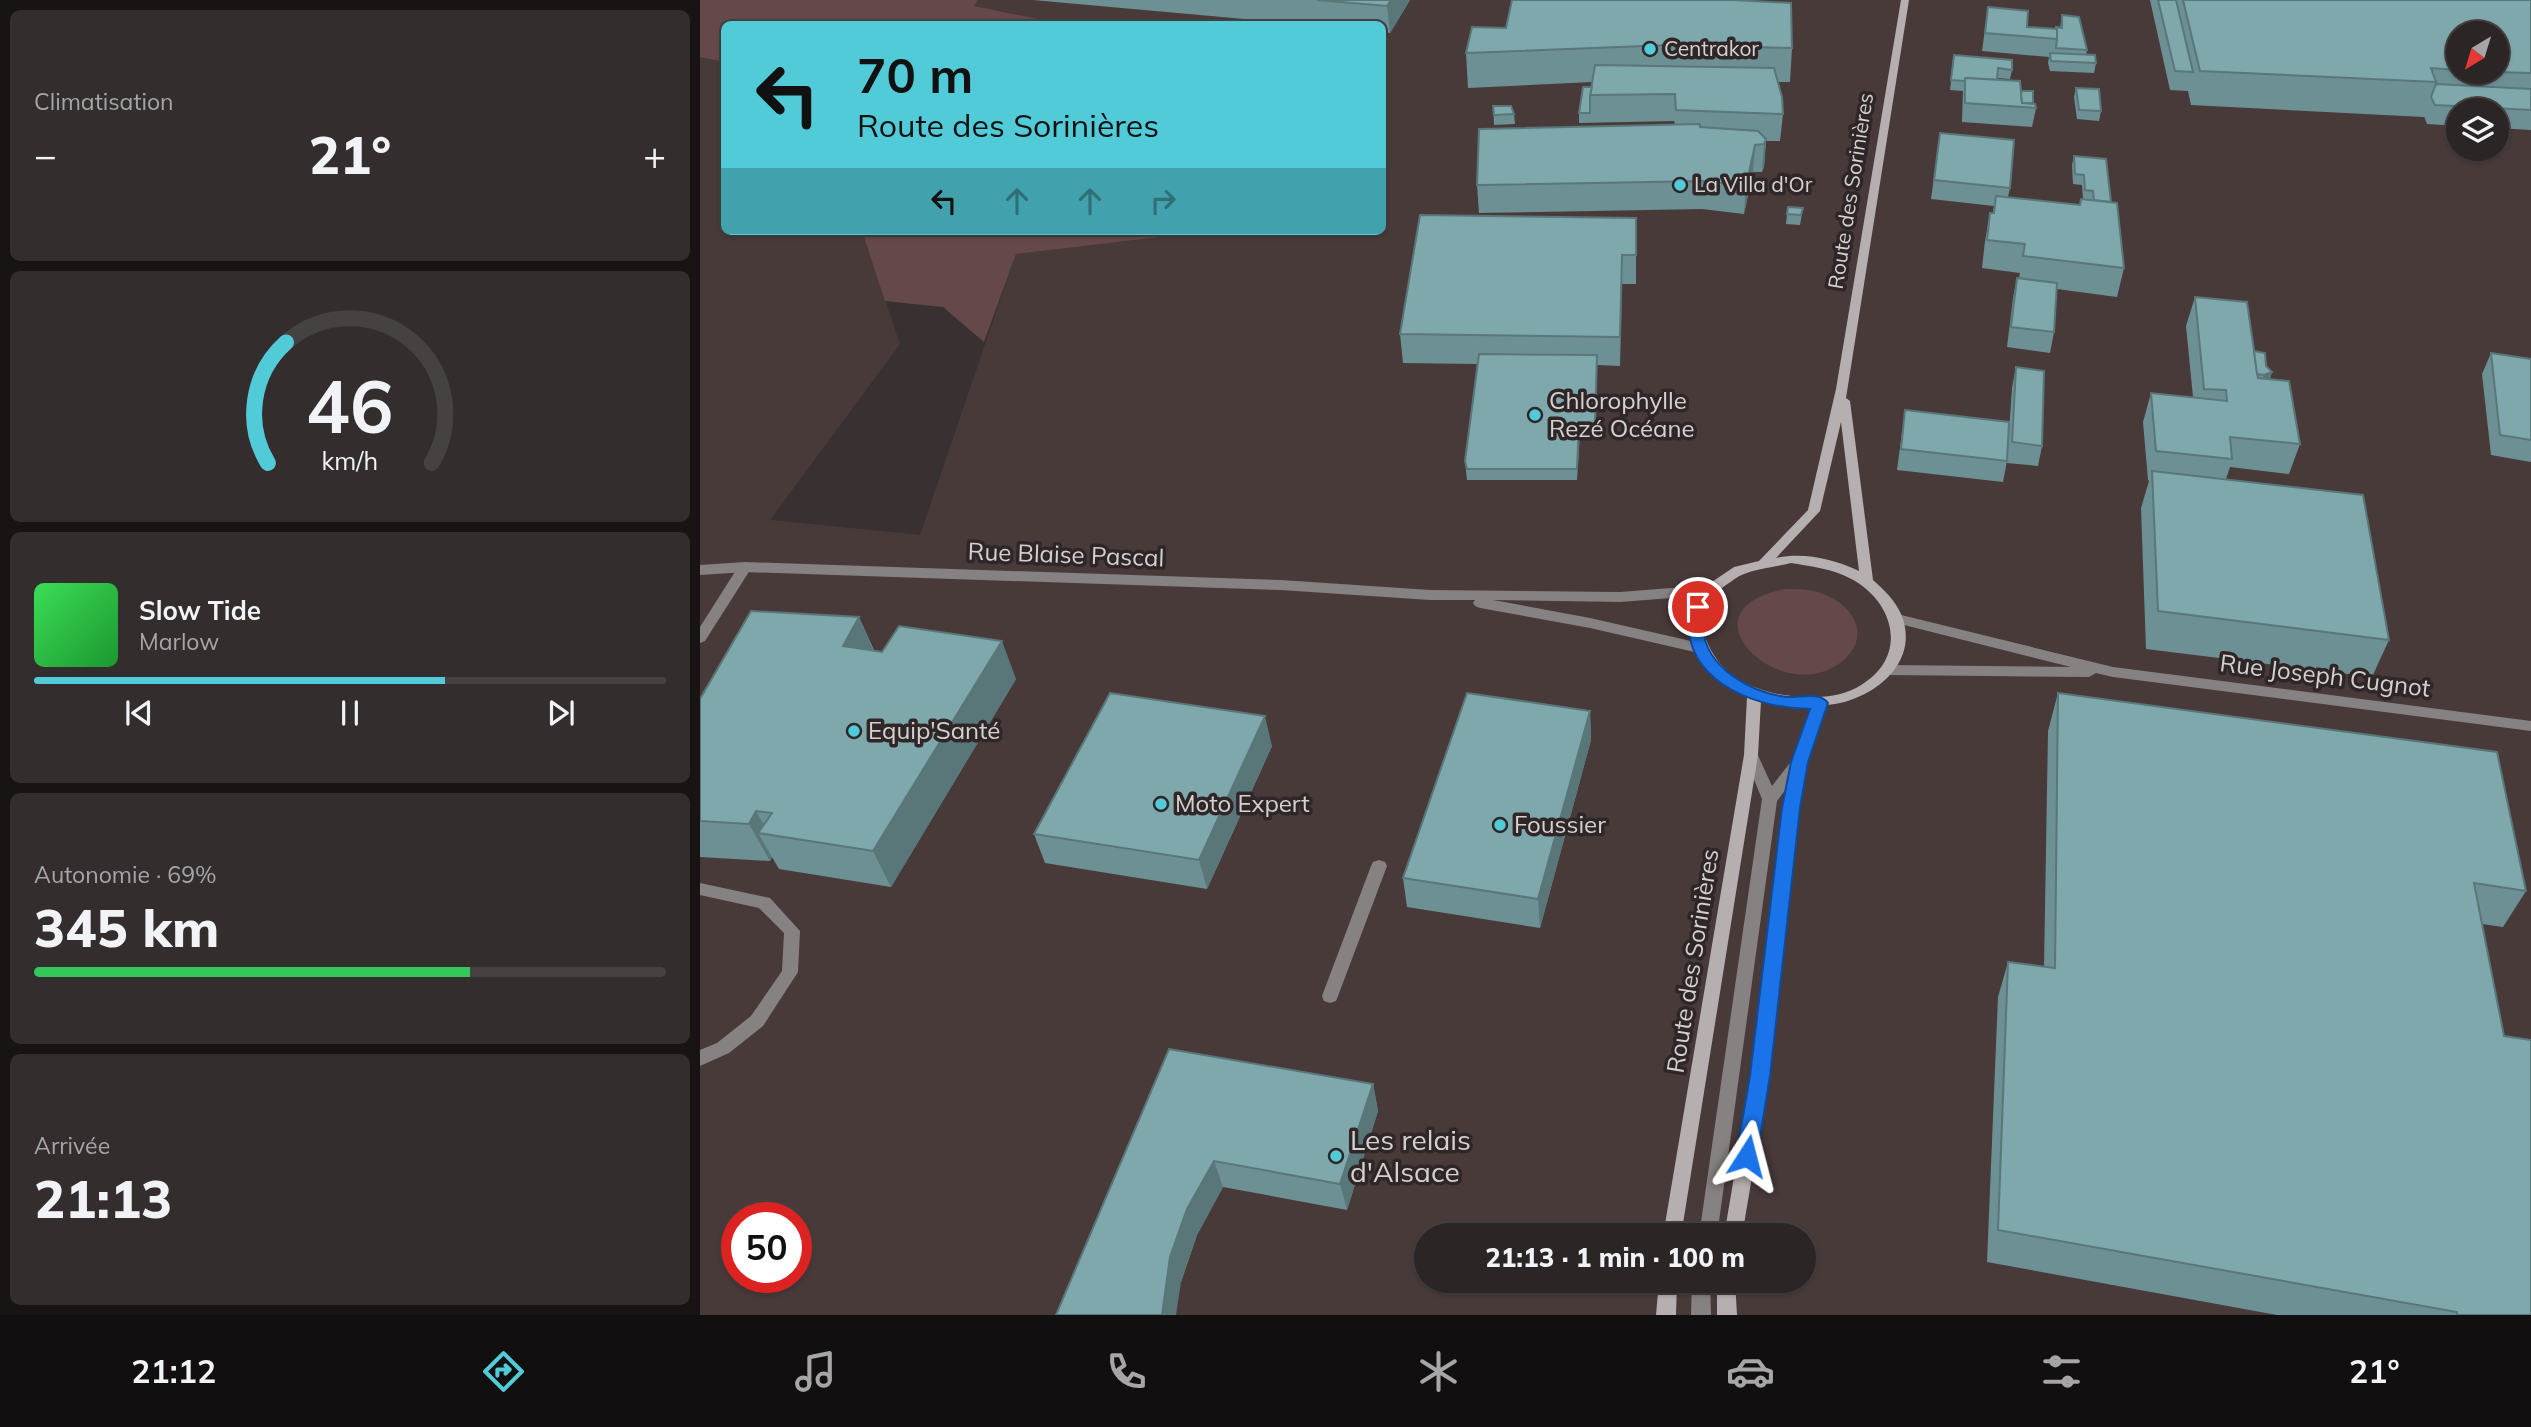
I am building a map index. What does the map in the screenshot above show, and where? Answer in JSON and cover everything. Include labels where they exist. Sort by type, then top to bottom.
[{"type":"main road","name":"Route des Sorinières","points":[[1765,561],[1814,511],[1842,389],[1905,0]]},
{"type":"main road","name":"Route des Sorinières","points":[[1842,389],[1867,582]]},
{"type":"main road","name":"Route des Sorinières","points":[[1709,590],[1724,576],[1765,561],[1791,559],[1818,562],[1844,569],[1867,582],[1885,599],[1897,619]]},
{"type":"main road","points":[[1709,590],[1698,607],[1694,627],[1699,648],[1712,666],[1730,682],[1754,695],[1786,703],[1820,703],[1843,698],[1869,687],[1888,670],[1897,654],[1900,637],[1897,619]]},
{"type":"main road","name":"Route des Sorinières","points":[[1674,1223],[1751,755],[1754,695]]},
{"type":"main road","points":[[1735,1223],[1760,1076],[1783,867],[1799,762],[1820,703]]},
{"type":"main road","points":[[1666,1315],[1667,1293]]},
{"type":"main road","points":[[1726,1293],[1727,1315]]},
{"type":"street","name":"Rue Blaise Pascal","points":[[700,570],[745,567],[1281,585],[1430,595],[1620,597],[1709,590]]},
{"type":"street","points":[[700,638],[745,567]]},
{"type":"street","name":"Rue Blaise Pascal","points":[[1430,595],[1578,619],[1699,648]]},
{"type":"street","name":"Rue Joseph Cugnot","points":[[1897,619],[2113,672],[2531,726]]},
{"type":"street","name":"Rue Joseph Cugnot","points":[[1888,670],[2113,672]]},
{"type":"street","points":[[1751,755],[1770,799]]},
{"type":"street","points":[[1710,1223],[1770,799],[1799,762]]},
{"type":"street","points":[[1330,996],[1378,866]]},
{"type":"street","points":[[700,889],[764,903],[792,931],[790,972],[757,1021],[723,1048],[700,1058]]},
{"type":"street","points":[[1700,1315],[1701,1293]]},
{"type":"shaded area","points":[[700,0],[978,0],[974,6],[1047,21],[721,21],[721,61],[700,57]]},
{"type":"shaded area","points":[[978,0],[2531,0],[2531,1315],[700,1315],[700,57],[721,61],[721,235],[863,235],[900,344],[770,520],[920,535],[1016,254],[1178,235],[1386,235],[1386,21],[1047,21],[974,6]]},
{"type":"shaded area","points":[[863,235],[1178,235],[1016,254],[984,342],[943,307],[885,301]]},
{"type":"shaded area","points":[[1786,589],[1823,594],[1835,599],[1851,615],[1856,624],[1855,644],[1850,654],[1840,663],[1816,674],[1791,673],[1768,665],[1749,650],[1739,633],[1740,615],[1754,600]]},
{"type":"building","points":[[1317,0],[1391,0],[1387,6]]},
{"type":"building","points":[[1512,0],[1734,0],[1791,3],[1792,48],[1669,45],[1466,53],[1472,27],[1506,28]]},
{"type":"building","points":[[2158,0],[2176,0],[2193,72],[2175,71]]},
{"type":"building","points":[[2183,0],[2531,0],[2531,73],[2510,72],[2510,21],[2446,21],[2446,69],[2431,68],[2436,82],[2200,71]]},
{"type":"building","points":[[1988,7],[2028,11],[2027,27],[2057,29],[2057,39],[1985,33]]},
{"type":"building","points":[[2062,15],[2079,17],[2087,50],[2056,48],[2056,27],[2062,28]]},
{"type":"building","points":[[2050,53],[2095,55],[2096,63],[2051,61]]},
{"type":"building","points":[[1954,55],[2012,60],[2012,70],[1998,68],[1997,80],[1951,80]]},
{"type":"building","points":[[1595,65],[1774,68],[1782,97],[1783,114],[1676,110],[1675,94],[1590,95]]},
{"type":"building","points":[[1965,78],[2020,81],[2022,103],[2035,104],[2036,108],[1965,103]]},
{"type":"building","points":[[2436,84],[2531,89],[2531,110],[2509,109],[2509,98],[2446,98],[2446,106],[2435,105],[2431,97]]},
{"type":"building","points":[[1583,87],[1592,87],[1590,113],[1579,113]]},
{"type":"building","points":[[2076,88],[2099,89],[2101,111],[2079,110]]},
{"type":"building","points":[[2021,91],[2033,91],[2033,103],[2022,103]]},
{"type":"building","points":[[1493,106],[1511,106],[1514,114],[1494,115]]},
{"type":"building","points":[[1700,124],[1700,127],[1758,131],[1766,139],[1764,144],[1755,145],[1746,186],[1704,181],[1477,185],[1479,129]]},
{"type":"building","points":[[1940,133],[2014,140],[2010,188],[1934,180]]},
{"type":"building","points":[[2074,156],[2106,159],[2111,202],[2094,200],[2093,191],[2085,190],[2084,175],[2075,174]]},
{"type":"building","points":[[1996,196],[2080,205],[2081,199],[2117,203],[2124,268],[2023,256],[2025,244],[1987,240],[1990,213],[1994,213]]},
{"type":"building","points":[[1788,207],[1803,208],[1801,215],[1787,214]]},
{"type":"building","points":[[1420,215],[1636,218],[1636,255],[1622,255],[1620,337],[1400,334]]},
{"type":"building","points":[[2017,278],[2057,283],[2054,332],[2011,327]]},
{"type":"building","points":[[2195,297],[2247,302],[2258,378],[2289,381],[2300,444],[2230,437],[2232,459],[2156,451],[2151,393],[2227,401],[2226,390],[2204,389]]},
{"type":"building","points":[[2254,351],[2265,353],[2266,366],[2272,372],[2257,374]]},
{"type":"building","points":[[2491,353],[2531,359],[2531,440],[2500,435]]},
{"type":"building","name":"Chlorophylle Rezé Océane","points":[[1479,354],[1597,355],[1595,423],[1579,422],[1577,469],[1467,469],[1465,461]]},
{"type":"building","points":[[2016,367],[2044,371],[2042,446],[2012,442]]},
{"type":"building","points":[[1905,410],[2009,422],[2007,461],[1901,449]]},
{"type":"building","points":[[2152,471],[2363,495],[2389,640],[2158,611]]},
{"type":"building","name":"Equip'Santé","points":[[751,611],[859,617],[843,646],[882,652],[899,626],[1002,641],[873,851],[758,833],[772,813],[756,811],[749,824],[700,821],[700,699]]},
{"type":"building","name":"Moto Expert","points":[[1110,693],[1265,716],[1199,860],[1034,834]]},
{"type":"building","points":[[1467,693],[1590,711],[1538,899],[1403,878]]},
{"type":"building","points":[[2058,693],[2497,752],[2526,891],[2474,883],[2504,1036],[2531,1040],[2531,1315],[2457,1315],[2457,1312],[1998,1230],[2008,962],[2055,968]]},
{"type":"building","points":[[1169,1049],[1373,1084],[1340,1184],[1214,1161],[1187,1209],[1170,1257],[1162,1315],[1056,1315]]},
{"type":"place","name":"Centrakor","points":[[1650,49]]},
{"type":"place","name":"La Villa d'Or","points":[[1680,185]]},
{"type":"place","name":"Chlorophylle Rezé Océane","points":[[1535,415]]},
{"type":"place","name":"Equip'Santé","points":[[854,731]]},
{"type":"place","name":"Moto Expert","points":[[1161,804]]},
{"type":"place","name":"Foussier","points":[[1500,825]]},
{"type":"place","name":"Les relais d'Alsace","points":[[1336,1156]]},
{"type":"route","points":[[1698,607],[1694,627],[1699,648],[1712,666],[1730,682],[1754,695],[1786,703],[1820,703],[1799,762],[1791,808],[1760,1076],[1747,1156]]}]
